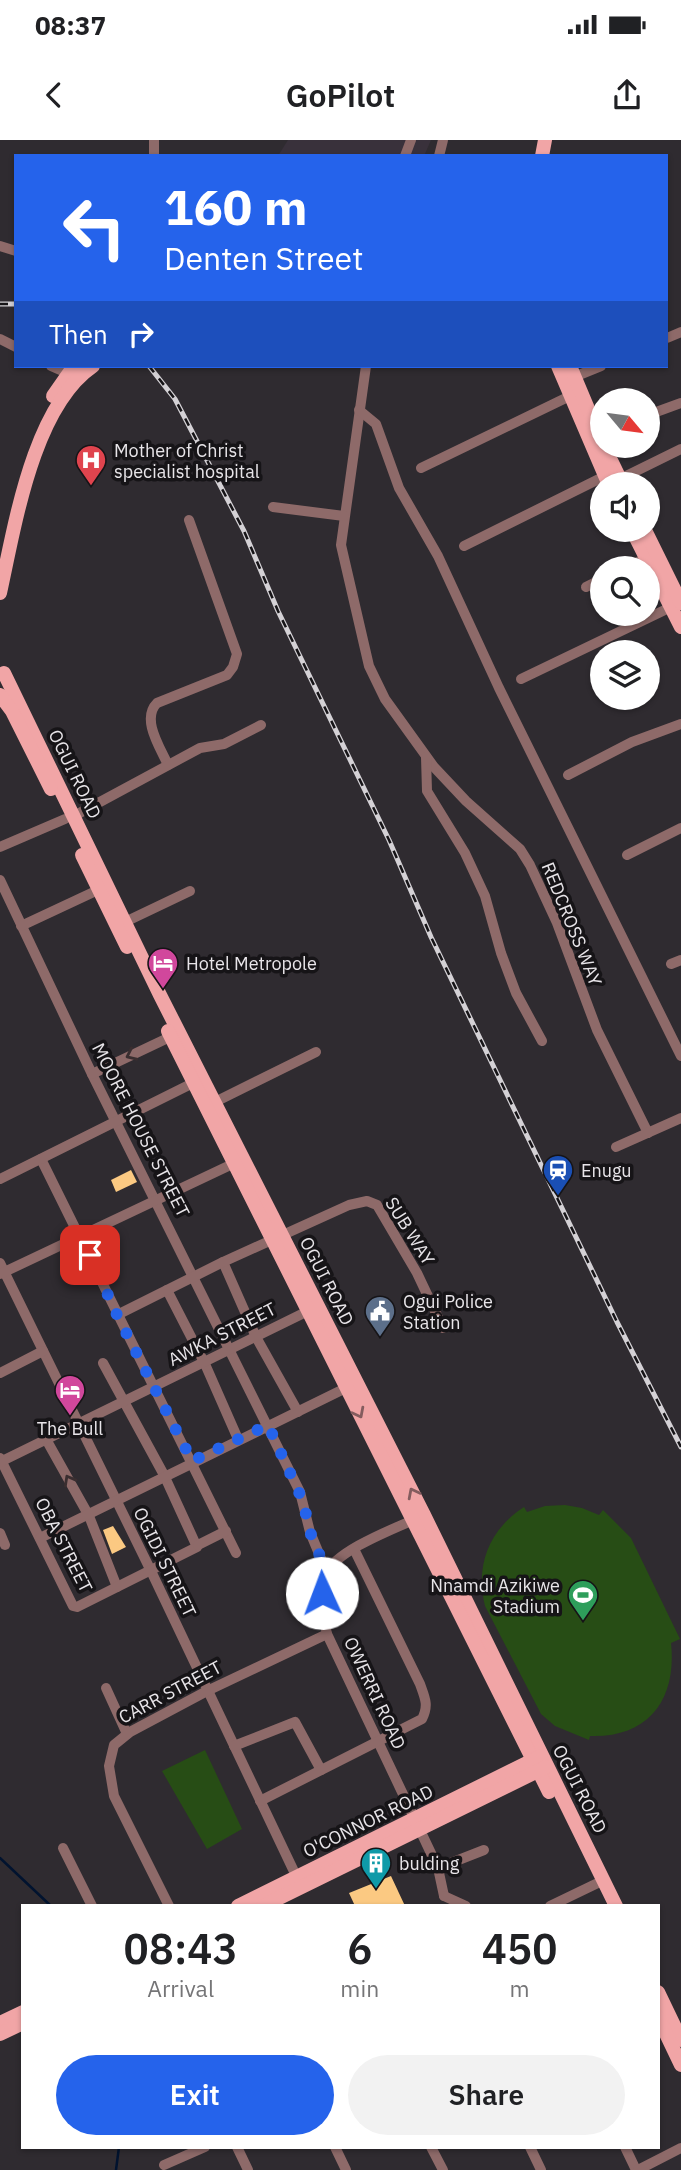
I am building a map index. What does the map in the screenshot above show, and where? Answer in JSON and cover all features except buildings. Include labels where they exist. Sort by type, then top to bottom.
[{"type":"main road","points":[[0,593],[28,478],[44,430],[65,391],[90,368]]},
{"type":"main road","points":[[559,368],[570,396],[590,423]]},
{"type":"main road","points":[[0,558],[19,479],[34,434],[44,411],[70,369]]},
{"type":"main road","points":[[572,371],[590,416]]},
{"type":"main road","points":[[651,542],[673,589],[681,627]]},
{"type":"main road","points":[[660,574],[673,589]]},
{"type":"main road","name":"OGUI ROAD","points":[[1,671],[99,890],[170,1037],[278,1238],[599,1882],[604,1904]]},
{"type":"main road","name":"OGUI ROAD","points":[[0,695],[12,711],[125,922],[215,1102],[238,1162]]},
{"type":"main road","name":"OGUI ROAD","points":[[278,1238],[308,1311],[351,1385]]},
{"type":"main road","name":"OGUI ROAD","points":[[418,1518],[526,1746],[540,1764],[547,1786],[599,1882],[615,1904]]},
{"type":"main road","points":[[526,1746],[516,1775],[547,1786]]},
{"type":"main road","name":"O'CONNOR ROAD","points":[[243,1904],[299,1882],[540,1764]]},
{"type":"main road","name":"O'CONNOR ROAD","points":[[265,1904],[299,1882]]},
{"type":"main road","points":[[660,1997],[681,2040]]},
{"type":"main road","points":[[0,2023],[21,2013]]},
{"type":"main road","points":[[660,2021],[681,2065]]},
{"type":"main road","points":[[0,2034],[21,2024]]},
{"type":"street","name":"REDCROSS WAY","points":[[366,368],[341,545],[369,666],[385,699],[426,757],[459,794],[520,849],[530,865],[557,923],[597,1030],[648,1133]]},
{"type":"street","points":[[572,371],[589,368]]},
{"type":"street","points":[[421,468],[570,396]]},
{"type":"street","points":[[660,410],[681,402]]},
{"type":"street","points":[[359,410],[376,425],[399,488],[438,556],[505,700],[681,1056]]},
{"type":"street","points":[[633,472],[681,449]]},
{"type":"street","points":[[464,546],[590,491]]},
{"type":"street","points":[[273,507],[344,516]]},
{"type":"street","points":[[168,765],[154,733],[150,713],[152,709],[157,703],[227,675],[237,654],[189,520]]},
{"type":"street","points":[[586,587],[590,585]]},
{"type":"street","points":[[521,679],[676,605]]},
{"type":"street","points":[[568,775],[646,736],[681,724]]},
{"type":"street","points":[[0,846],[69,818],[200,748],[224,744],[261,725]]},
{"type":"street","points":[[426,757],[427,791],[465,853],[485,896],[501,953],[516,993],[542,1041]]},
{"type":"street","points":[[627,855],[681,828]]},
{"type":"street","name":"MOORE HOUSE STREET","points":[[0,880],[92,1074],[300,1492],[310,1532],[327,1573]]},
{"type":"street","points":[[21,926],[99,890]]},
{"type":"street","points":[[125,922],[190,891]]},
{"type":"street","points":[[92,1074],[170,1037]]},
{"type":"street","points":[[215,1102],[316,1052]]},
{"type":"street","points":[[0,1180],[193,1083]]},
{"type":"street","points":[[616,1147],[681,1118]]},
{"type":"street","points":[[41,1159],[236,1553]]},
{"type":"street","points":[[1,1270],[238,1162]]},
{"type":"street","name":"SUB WAY","points":[[278,1238],[349,1205],[361,1201],[373,1202],[401,1244],[443,1328]]},
{"type":"street","points":[[117,1315],[278,1238]]},
{"type":"street","points":[[223,1262],[256,1338],[298,1412]]},
{"type":"street","name":"OGIDI STREET","points":[[1,1270],[152,1570],[299,1882]]},
{"type":"street","points":[[167,1290],[205,1364],[238,1439]]},
{"type":"street","name":"AWKA STREET","points":[[1,1461],[124,1404],[308,1311]]},
{"type":"street","points":[[0,1373],[43,1351]]},
{"type":"street","points":[[103,1363],[164,1475],[198,1545]]},
{"type":"street","points":[[40,1538],[351,1385]]},
{"type":"street","points":[[47,1441],[89,1516],[117,1587]]},
{"type":"street","name":"OBA STREET","points":[[1,1461],[73,1606],[77,1607],[226,1531]]},
{"type":"street","points":[[327,1573],[354,1549],[418,1518]]},
{"type":"street","points":[[0,1533],[5,1545]]},
{"type":"street","points":[[260,1801],[422,1719],[427,1702],[354,1549]]},
{"type":"street","name":"OWERRI ROAD","points":[[327,1573],[322,1605],[327,1634],[438,1868],[441,1901]]},
{"type":"street","name":"CARR STREET","points":[[168,1904],[111,1784],[111,1754],[114,1745],[127,1734],[207,1691],[327,1634]]},
{"type":"street","points":[[106,1688],[127,1734]]},
{"type":"street","points":[[234,1746],[295,1722],[321,1770]]},
{"type":"street","points":[[64,1848],[91,1904]]},
{"type":"street","points":[[438,1868],[484,1850]]},
{"type":"street","points":[[554,1904],[599,1882]]},
{"type":"street","points":[[626,2149],[637,2170],[681,2148]]},
{"type":"street","points":[[164,2165],[200,2149]]},
{"type":"street","points":[[238,2149],[248,2170]]},
{"type":"street","points":[[336,2149],[346,2170]]},
{"type":"street","points":[[432,2149],[443,2170]]},
{"type":"street","points":[[531,2149],[541,2170]]},
{"type":"shaded area","points":[[288,140],[431,140],[425,154],[279,154]]},
{"type":"green space","name":"Nnamdi Azikiwe Stadium","points":[[565,1505],[599,1515],[603,1510],[631,1538],[680,1639],[671,1643],[669,1681],[664,1698],[655,1711],[628,1730],[611,1735],[590,1736],[589,1740],[555,1726],[541,1714],[485,1606],[482,1591],[482,1576],[488,1550],[502,1526],[524,1507],[527,1512],[545,1506]]},
{"type":"green space","points":[[205,1750],[242,1829],[207,1849],[162,1771]]},
{"type":"waterway","points":[[0,1858],[49,1904]]},
{"type":"waterway","points":[[116,2170],[119,2149]]},
{"type":"railway","points":[[0,304],[14,304]]},
{"type":"railway","points":[[151,368],[175,399],[244,531],[278,611],[389,840],[431,937],[617,1322],[681,1447]]},
{"type":"place","name":"Mother of Christ specialist hospital","points":[[91,487]]},
{"type":"place","name":"Hotel Metropole","points":[[163,990]]},
{"type":"place","name":"Enugu","points":[[558,1197]]},
{"type":"place","name":"Ogui Police Station","points":[[380,1338]]},
{"type":"place","name":"The Bull","points":[[70,1417]]},
{"type":"place","name":"Nnamdi Azikiwe Stadium","points":[[583,1622]]},
{"type":"place","name":"bulding","points":[[376,1890]]},
{"type":"route","points":[[90,1255],[117,1315],[192,1461],[268,1425],[300,1492],[310,1532],[327,1573],[322,1593]]}]
